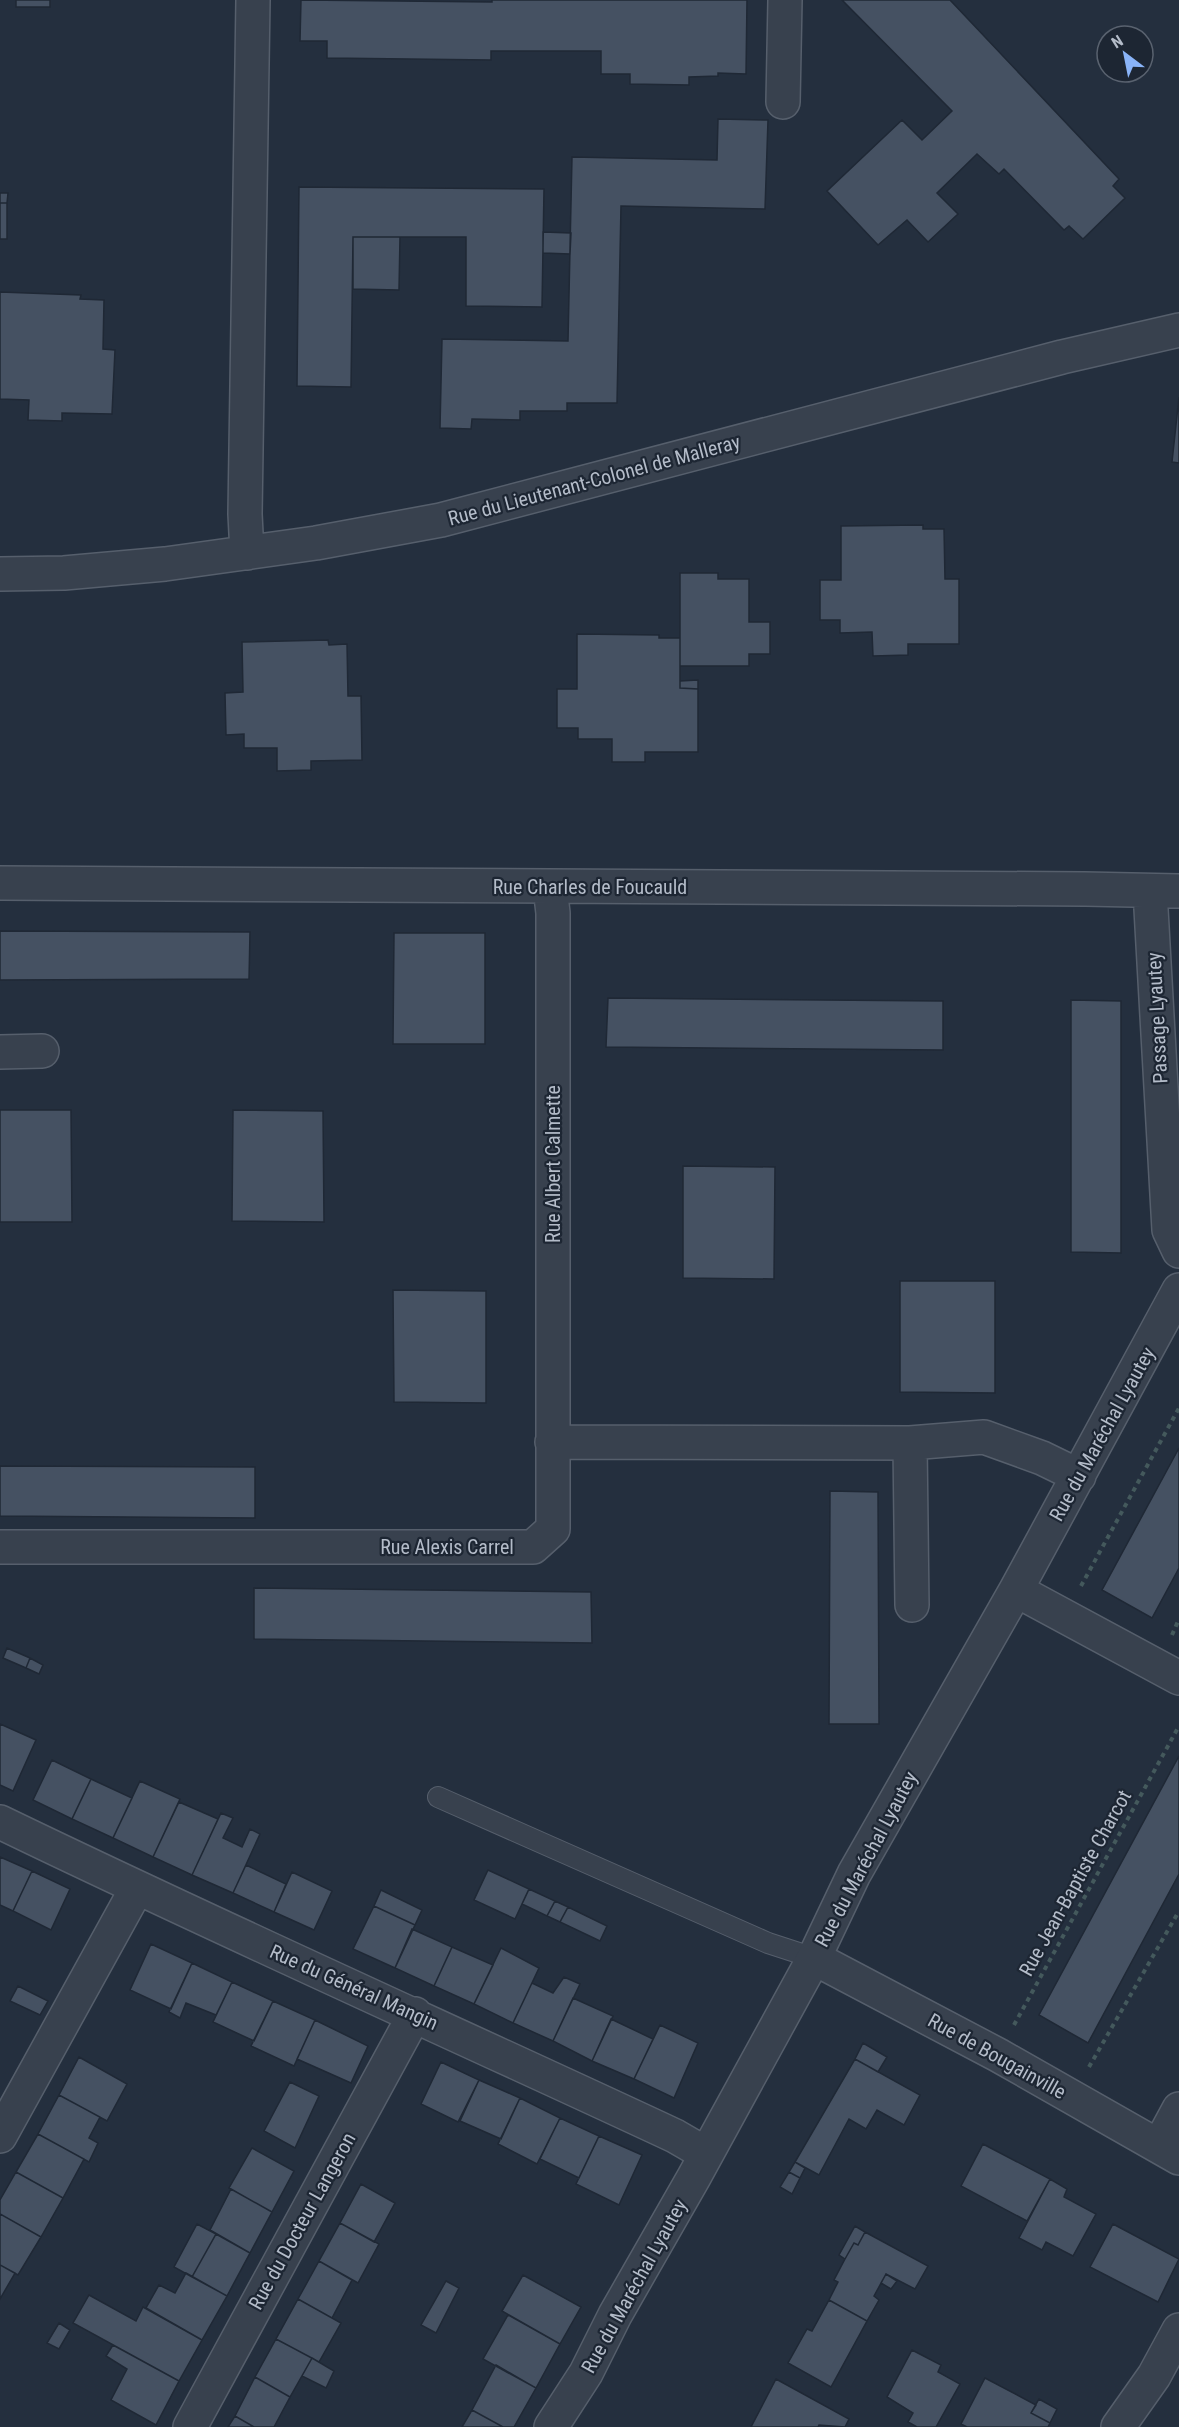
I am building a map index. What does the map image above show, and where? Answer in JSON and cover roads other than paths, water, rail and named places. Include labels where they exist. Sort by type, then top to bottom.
[{"type":"street","points":[[247,553],[245,514],[253,0]]},
{"type":"street","points":[[783,102],[785,0]]},
{"type":"street","name":"Rue du Lieutenant-Colonel de Malleray","points":[[0,574],[64,573],[165,564],[247,553],[441,520],[1062,357],[1179,330]]},
{"type":"street","name":"Rue Charles de Foucauld","points":[[0,883],[1164,891]]},
{"type":"street","name":"Rue Albert Calmette","points":[[550,887],[553,913],[552,1442]]},
{"type":"street","name":"Passage Lyautey","points":[[1164,891],[1168,1230],[1179,1251]]},
{"type":"street","points":[[0,1052],[42,1051]]},
{"type":"street","name":"Rue du Maréchal Lyautey","points":[[551,2427],[586,2373],[615,2315],[814,1958],[854,1874],[1016,1590],[1179,1290]]},
{"type":"street","points":[[552,1442],[910,1443],[984,1437],[1042,1458],[1079,1476]]},
{"type":"street","name":"Rue Alexis Carrel","points":[[0,1547],[533,1547],[553,1530],[552,1442]]},
{"type":"street","points":[[910,1443],[912,1605]]},
{"type":"street","points":[[1016,1590],[1179,1678]]},
{"type":"street","name":"Rue du Général Mangin","points":[[0,1822],[137,1888],[415,2014],[675,2136],[706,2154]]},
{"type":"street","points":[[0,2136],[137,1888]]},
{"type":"street","name":"Rue de Bougainville","points":[[814,1958],[998,2055],[1169,2152]]},
{"type":"street","name":"Rue du Docteur Langeron","points":[[190,2427],[415,2014]]},
{"type":"street","points":[[1169,2152],[1179,2109]]},
{"type":"street","points":[[1118,2427],[1154,2376],[1179,2330]]},
{"type":"lane","points":[[438,1797],[768,1942],[814,1958]]}]
